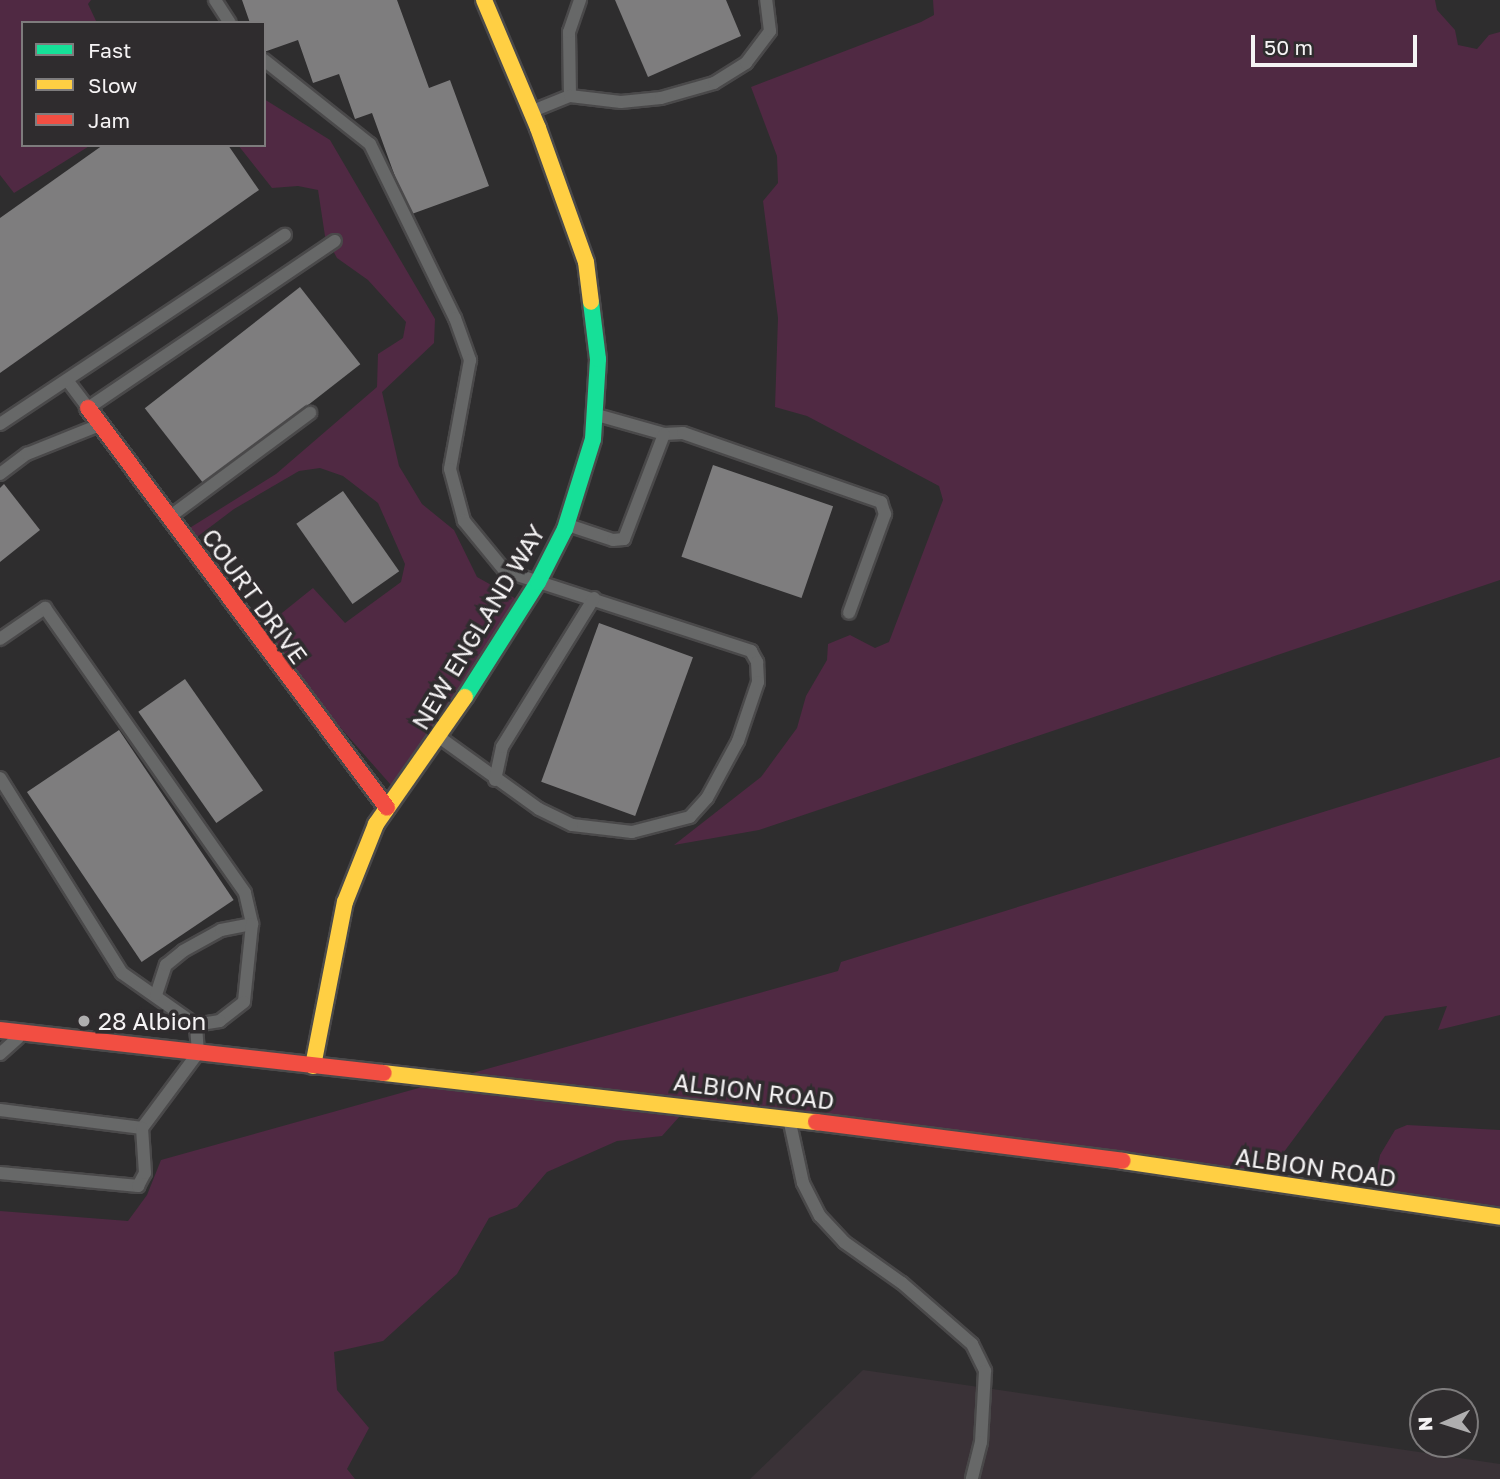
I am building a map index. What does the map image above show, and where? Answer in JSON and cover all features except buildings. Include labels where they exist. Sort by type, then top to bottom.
[{"type":"street","name":"NEW ENGLAND WAY","points":[[313,1066],[345,902],[376,824],[440,737],[538,582],[567,524],[593,439],[598,359],[586,262],[531,111],[484,0]]},
{"type":"street","name":"COURT DRIVE","points":[[88,408],[387,808]]},
{"type":"street","name":"ALBION ROAD","points":[[0,1030],[1006,1143],[1500,1217]]},
{"type":"lane","points":[[215,0],[229,21]]},
{"type":"lane","points":[[570,96],[569,32],[580,0]]},
{"type":"lane","points":[[531,111],[570,96],[621,102],[661,98],[714,83],[747,63],[770,31],[766,0]]},
{"type":"lane","points":[[266,62],[370,144],[455,318],[470,360],[450,469],[464,521],[505,571],[751,651],[758,682],[738,741],[707,798],[690,817],[632,832],[572,825],[539,809],[495,780],[440,737]]},
{"type":"lane","points":[[0,424],[285,235]]},
{"type":"lane","points":[[67,380],[88,408],[335,242]]},
{"type":"lane","points":[[169,517],[310,413]]},
{"type":"lane","points":[[594,414],[664,434],[682,433],[881,502],[885,514],[849,612]]},
{"type":"lane","points":[[0,474],[27,454],[101,425]]},
{"type":"lane","points":[[567,524],[613,540],[624,539],[664,434]]},
{"type":"lane","points":[[495,780],[502,747],[594,598]]},
{"type":"lane","points":[[0,639],[46,608],[245,892],[252,924],[244,1002],[220,1021],[196,1025],[122,973],[0,778]]},
{"type":"lane","points":[[156,995],[166,965],[183,951],[221,930],[252,924]]},
{"type":"lane","points":[[0,1173],[138,1186],[145,1173],[142,1128],[198,1053],[196,1025]]},
{"type":"lane","points":[[0,1054],[24,1032]]},
{"type":"lane","points":[[0,1110],[142,1128]]},
{"type":"lane","points":[[790,1118],[803,1183],[820,1216],[844,1242],[937,1311],[976,1353],[985,1371],[985,1407],[972,1479]]},
{"type":"shaded area","points":[[0,0],[91,0],[88,4],[96,21],[21,21],[21,147],[88,147],[14,193],[0,175]]},
{"type":"shaded area","points":[[933,0],[1435,0],[1437,10],[1455,30],[1458,45],[1477,49],[1489,35],[1500,32],[1500,580],[759,830],[674,845],[761,777],[797,728],[806,696],[827,660],[828,644],[850,635],[875,648],[889,642],[943,500],[939,486],[807,416],[775,407],[778,318],[763,201],[778,183],[777,156],[751,87],[921,22],[934,15]]},
{"type":"shaded area","points":[[266,100],[330,140],[435,319],[434,343],[382,392],[399,466],[422,504],[454,530],[477,577],[527,605],[398,793],[257,633],[313,588],[345,623],[401,582],[405,564],[378,503],[343,476],[320,468],[299,471],[234,509],[189,543],[180,534],[276,474],[377,387],[378,354],[403,338],[406,322],[368,280],[337,258],[325,236],[318,190],[298,186],[272,188],[240,147],[266,147]]},
{"type":"shaded area","points":[[1500,757],[1500,1015],[1438,1030],[1447,1006],[1385,1016],[1269,1172],[688,1107],[662,1136],[617,1141],[547,1172],[517,1207],[489,1218],[457,1274],[383,1341],[334,1352],[337,1390],[369,1428],[347,1469],[355,1479],[0,1479],[0,1211],[128,1221],[147,1195],[161,1160],[838,971],[841,962]]},
{"type":"shaded area","points":[[1407,1125],[1500,1130],[1500,1217],[1372,1192],[1380,1155],[1395,1130]]},
{"type":"shaded area","points":[[863,1370],[1409,1451],[1409,1458],[1459,1458],[1500,1464],[1500,1479],[750,1479]]},
{"type":"traffic: fast","points":[[465,697],[538,582],[565,529],[593,439],[598,359],[591,302]]},
{"type":"traffic: slow","points":[[484,0],[538,128],[586,262],[591,302]]},
{"type":"traffic: slow","points":[[313,1066],[345,902],[376,824],[465,697]]},
{"type":"traffic: slow","points":[[384,1073],[816,1122]]},
{"type":"traffic: slow","points":[[1123,1161],[1500,1217]]},
{"type":"traffic: jam","points":[[88,408],[387,808]]},
{"type":"traffic: jam","points":[[0,1030],[384,1073]]},
{"type":"traffic: jam","points":[[816,1122],[1123,1161]]},
{"type":"place","name":"28 Albion","points":[[84,1021]]}]
